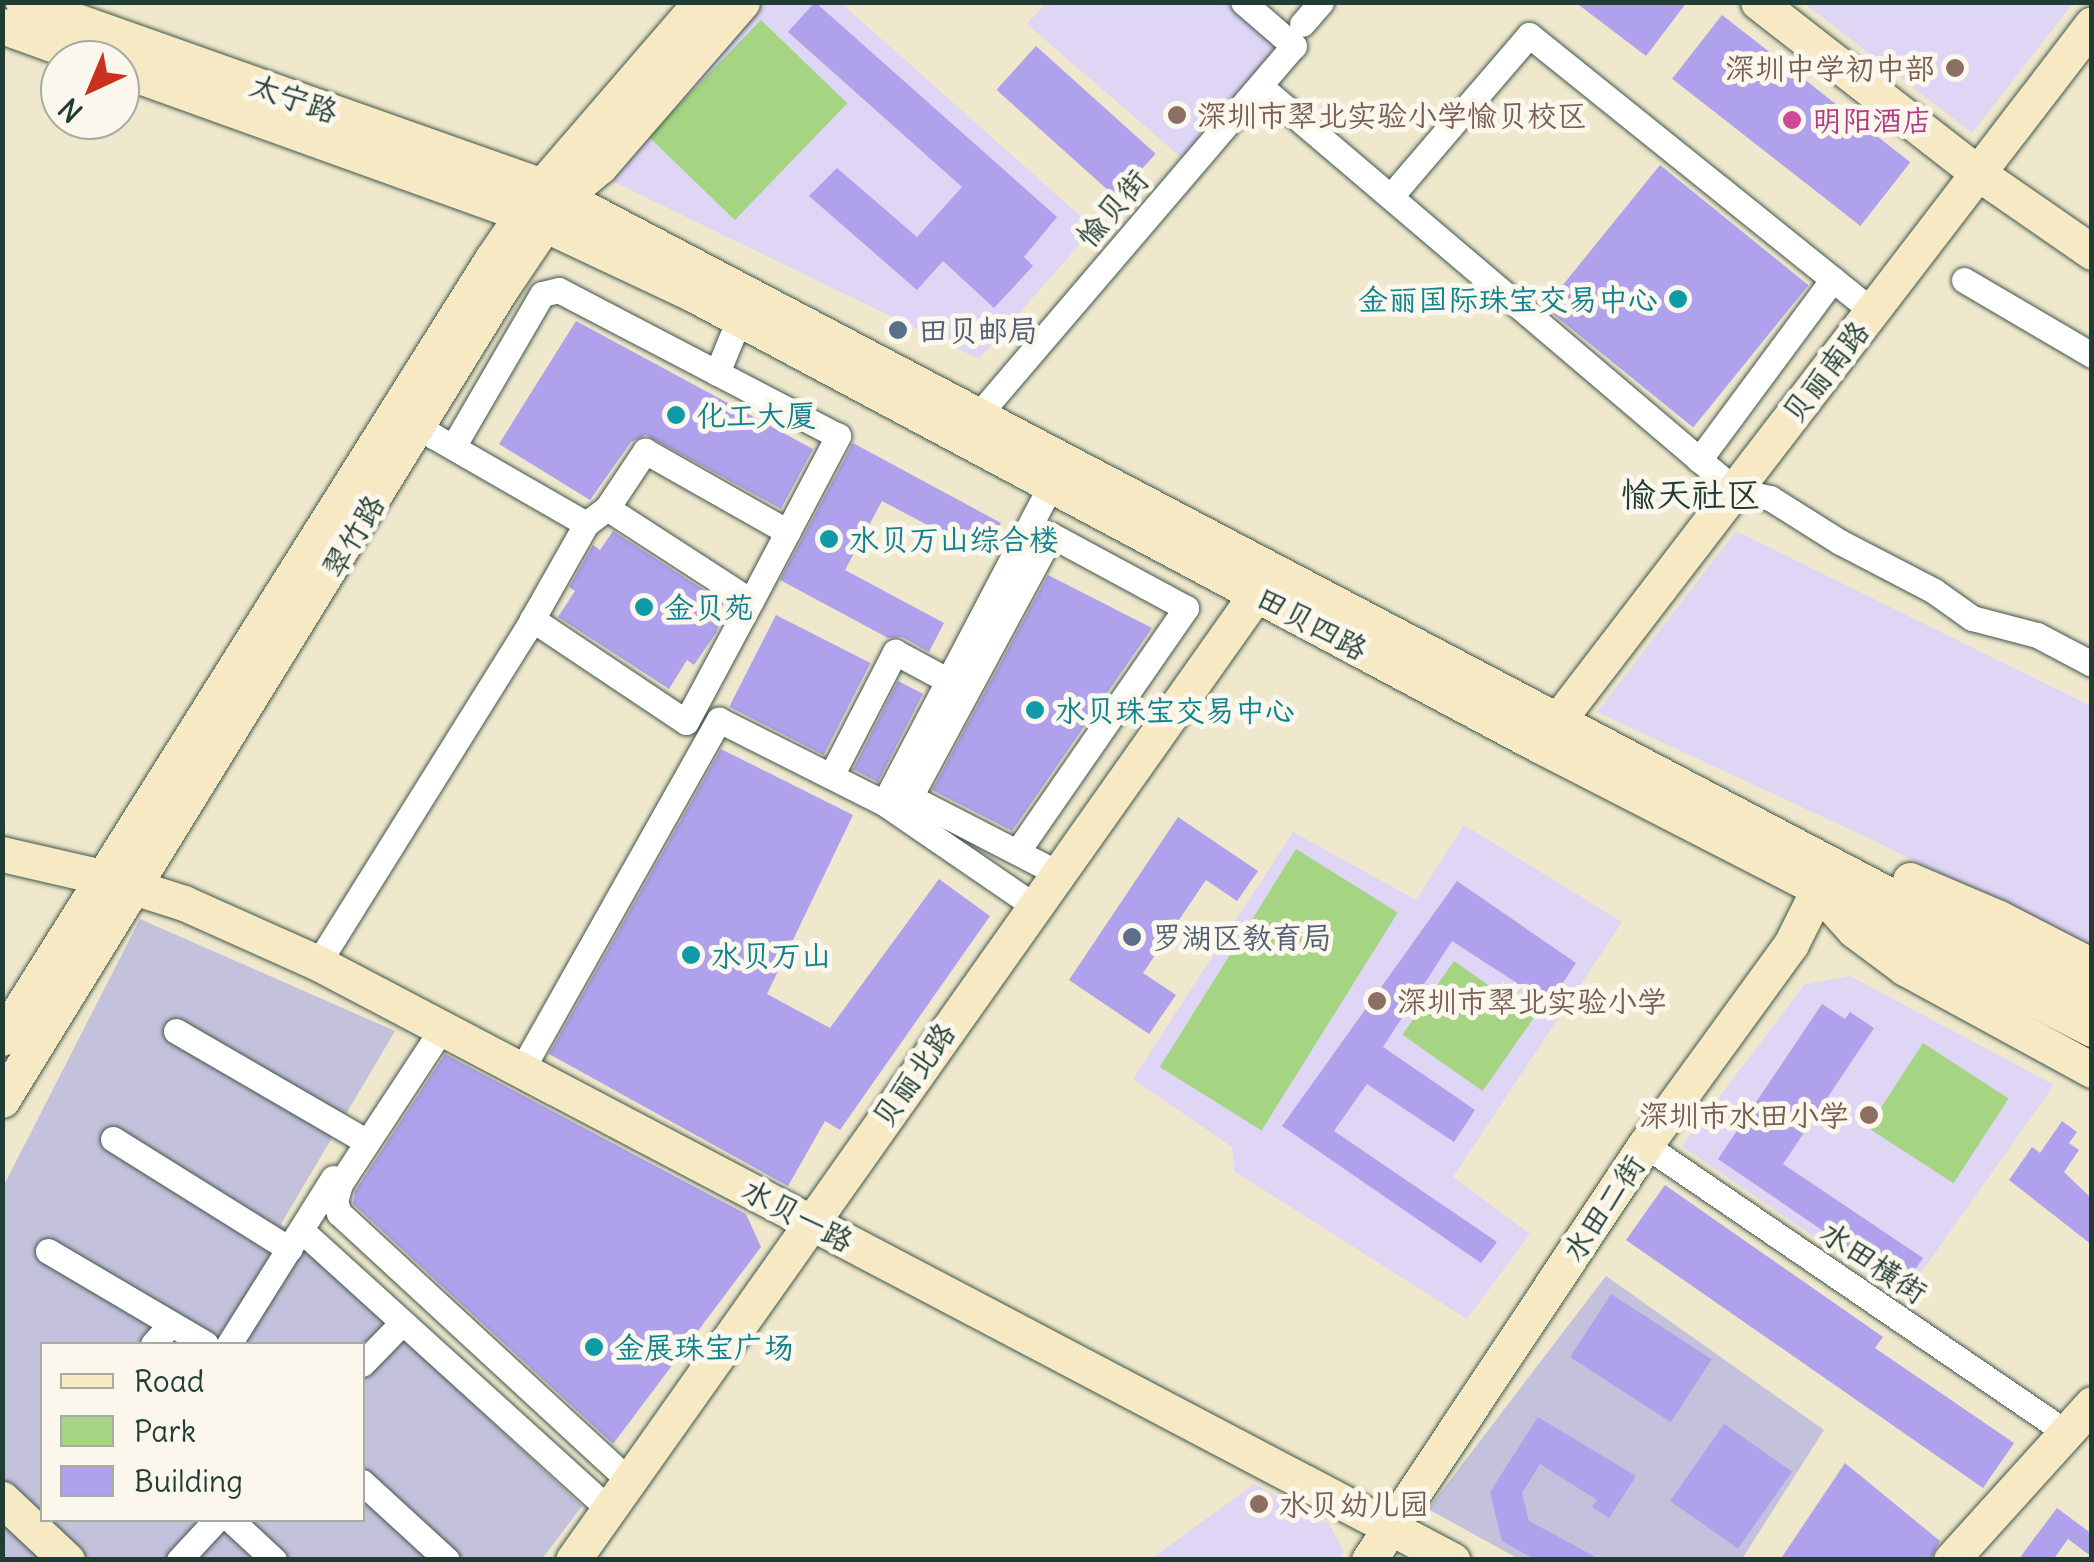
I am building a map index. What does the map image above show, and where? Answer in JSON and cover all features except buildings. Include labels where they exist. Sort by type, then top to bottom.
[{"type":"main road","name":"太宁路","points":[[23,2],[544,205]]},
{"type":"main road","name":"翠竹路","points":[[2,1038],[102,876],[544,205],[701,2]]},
{"type":"main road","name":"翠竹路","points":[[2,1100],[419,428],[544,205],[600,166],[742,2]]},
{"type":"main road","points":[[1758,2],[1978,173],[2092,252]]},
{"type":"main road","name":"贝丽南路","points":[[1558,720],[2092,24]]},
{"type":"main road","points":[[2,26],[41,40]]},
{"type":"main road","name":"太宁路","points":[[140,75],[544,205]]},
{"type":"main road","name":"田贝四路","points":[[544,205],[980,413],[1558,720],[1825,876]]},
{"type":"main road","name":"田贝四路","points":[[698,281],[739,320],[1257,593],[2088,1004]]},
{"type":"main road","name":"贝丽北路","points":[[573,1560],[1257,593]]},
{"type":"main road","name":"水贝一路","points":[[2,854],[102,876],[184,903],[318,963],[1452,1560]]},
{"type":"main road","points":[[2088,1004],[1999,918],[1881,870],[1825,876],[1854,930],[1905,968],[2092,1070]]},
{"type":"main road","name":"水田二街","points":[[1369,1560],[1645,1145],[1791,944],[1825,876]]},
{"type":"main road","points":[[1951,1560],[2092,1404]]},
{"type":"main road","points":[[2,1499],[67,1560]]},
{"type":"street","points":[[1243,2],[1298,35]]},
{"type":"street","name":"愉贝街","points":[[980,413],[1260,86],[1321,2]]},
{"type":"street","points":[[1391,196],[1529,34],[1872,311]]},
{"type":"street","points":[[1260,86],[1735,490],[1770,498],[1840,542],[1934,591],[1972,618],[2038,635],[2092,664]]},
{"type":"street","points":[[1700,460],[1834,279]]},
{"type":"street","points":[[1964,280],[2092,356]]},
{"type":"street","points":[[453,448],[542,294],[559,290],[838,436],[686,722],[532,620]]},
{"type":"street","points":[[717,373],[739,320]]},
{"type":"street","points":[[419,428],[586,524]]},
{"type":"street","points":[[318,963],[532,620],[586,524],[607,508],[645,452],[788,532]]},
{"type":"street","points":[[884,803],[1052,483]]},
{"type":"street","points":[[607,508],[751,601]]},
{"type":"street","points":[[1018,852],[1186,608],[1051,535],[910,797],[1057,873]]},
{"type":"street","points":[[831,776],[895,652],[948,680]]},
{"type":"street","points":[[522,1069],[720,720],[884,803],[1034,905]]},
{"type":"street","points":[[231,1342],[359,1137],[437,1024]]},
{"type":"street","points":[[437,1024],[340,1184],[334,1201],[339,1213],[619,1495]]},
{"type":"street","points":[[176,1031],[359,1137]]},
{"type":"street","points":[[113,1139],[295,1240],[619,1495]]},
{"type":"street","name":"水田横街","points":[[1645,1145],[2067,1433]]},
{"type":"street","points":[[48,1251],[202,1342]]},
{"type":"street","points":[[365,1361],[402,1323]]},
{"type":"street","points":[[155,1342],[171,1324]]},
{"type":"street","points":[[365,1485],[446,1560]]},
{"type":"street","points":[[179,1560],[216,1522]]},
{"type":"street","points":[[218,1522],[274,1560]]},
{"type":"shaded area","points":[[765,3],[841,3],[1094,228],[979,359],[608,179]]},
{"type":"shaded area","name":"深圳市翠北实验小学愉贝校区","points":[[1046,3],[1227,3],[1281,49],[1184,160],[1027,24]]},
{"type":"shaded area","name":"深圳中学初中部","points":[[1804,3],[2073,3],[1972,133]]},
{"type":"shaded area","points":[[1736,531],[2091,706],[2091,950],[1879,843],[1597,712]]},
{"type":"shaded area","name":"深圳市翠北实验小学","points":[[1464,825],[1622,922],[1453,1177],[1530,1234],[1467,1319],[1234,1171],[1232,1147],[1133,1079],[1293,832],[1416,900]]},
{"type":"shaded area","points":[[140,919],[395,1031],[281,1224],[582,1506],[542,1559],[3,1559],[2,1189]]},
{"type":"shaded area","name":"深圳市水田小学","points":[[1850,976],[2054,1085],[1903,1298],[1682,1146],[1804,985]]},
{"type":"shaded area","points":[[1606,1276],[1824,1430],[1742,1559],[1519,1559],[1428,1509]]},
{"type":"shaded area","name":"水贝幼儿园","points":[[1254,1484],[1329,1524],[1344,1552],[1338,1559],[1151,1559]]},
{"type":"green space","points":[[761,20],[847,103],[735,220],[648,137]]},
{"type":"green space","points":[[1296,849],[1398,913],[1262,1131],[1160,1067]]},
{"type":"green space","points":[[1454,961],[1534,1017],[1483,1091],[1402,1035]]},
{"type":"green space","points":[[1923,1043],[2009,1099],[1954,1183],[1868,1128]]},
{"type":"place","name":"深圳中学初中部","points":[[1955,68]]},
{"type":"place","name":"深圳市翠北实验小学愉贝校区","points":[[1177,115]]},
{"type":"place","name":"明阳酒店","points":[[1792,120]]},
{"type":"place","name":"金丽国际珠宝交易中心","points":[[1678,299]]},
{"type":"place","name":"田贝邮局","points":[[898,330]]},
{"type":"place","name":"化工大厦","points":[[676,415]]},
{"type":"place","name":"水贝万山综合楼","points":[[829,539]]},
{"type":"place","name":"金贝苑","points":[[644,607]]},
{"type":"place","name":"水贝珠宝交易中心","points":[[1035,710]]},
{"type":"place","name":"罗湖区教育局","points":[[1132,937]]},
{"type":"place","name":"水贝万山","points":[[691,955]]},
{"type":"place","name":"深圳市翠北实验小学","points":[[1377,1001]]},
{"type":"place","name":"深圳市水田小学","points":[[1869,1115]]},
{"type":"place","name":"金展珠宝广场","points":[[594,1347]]},
{"type":"place","name":"水贝幼儿园","points":[[1259,1504]]},
{"type":"district","name":"愉天社区","points":[[1691,494]]}]
